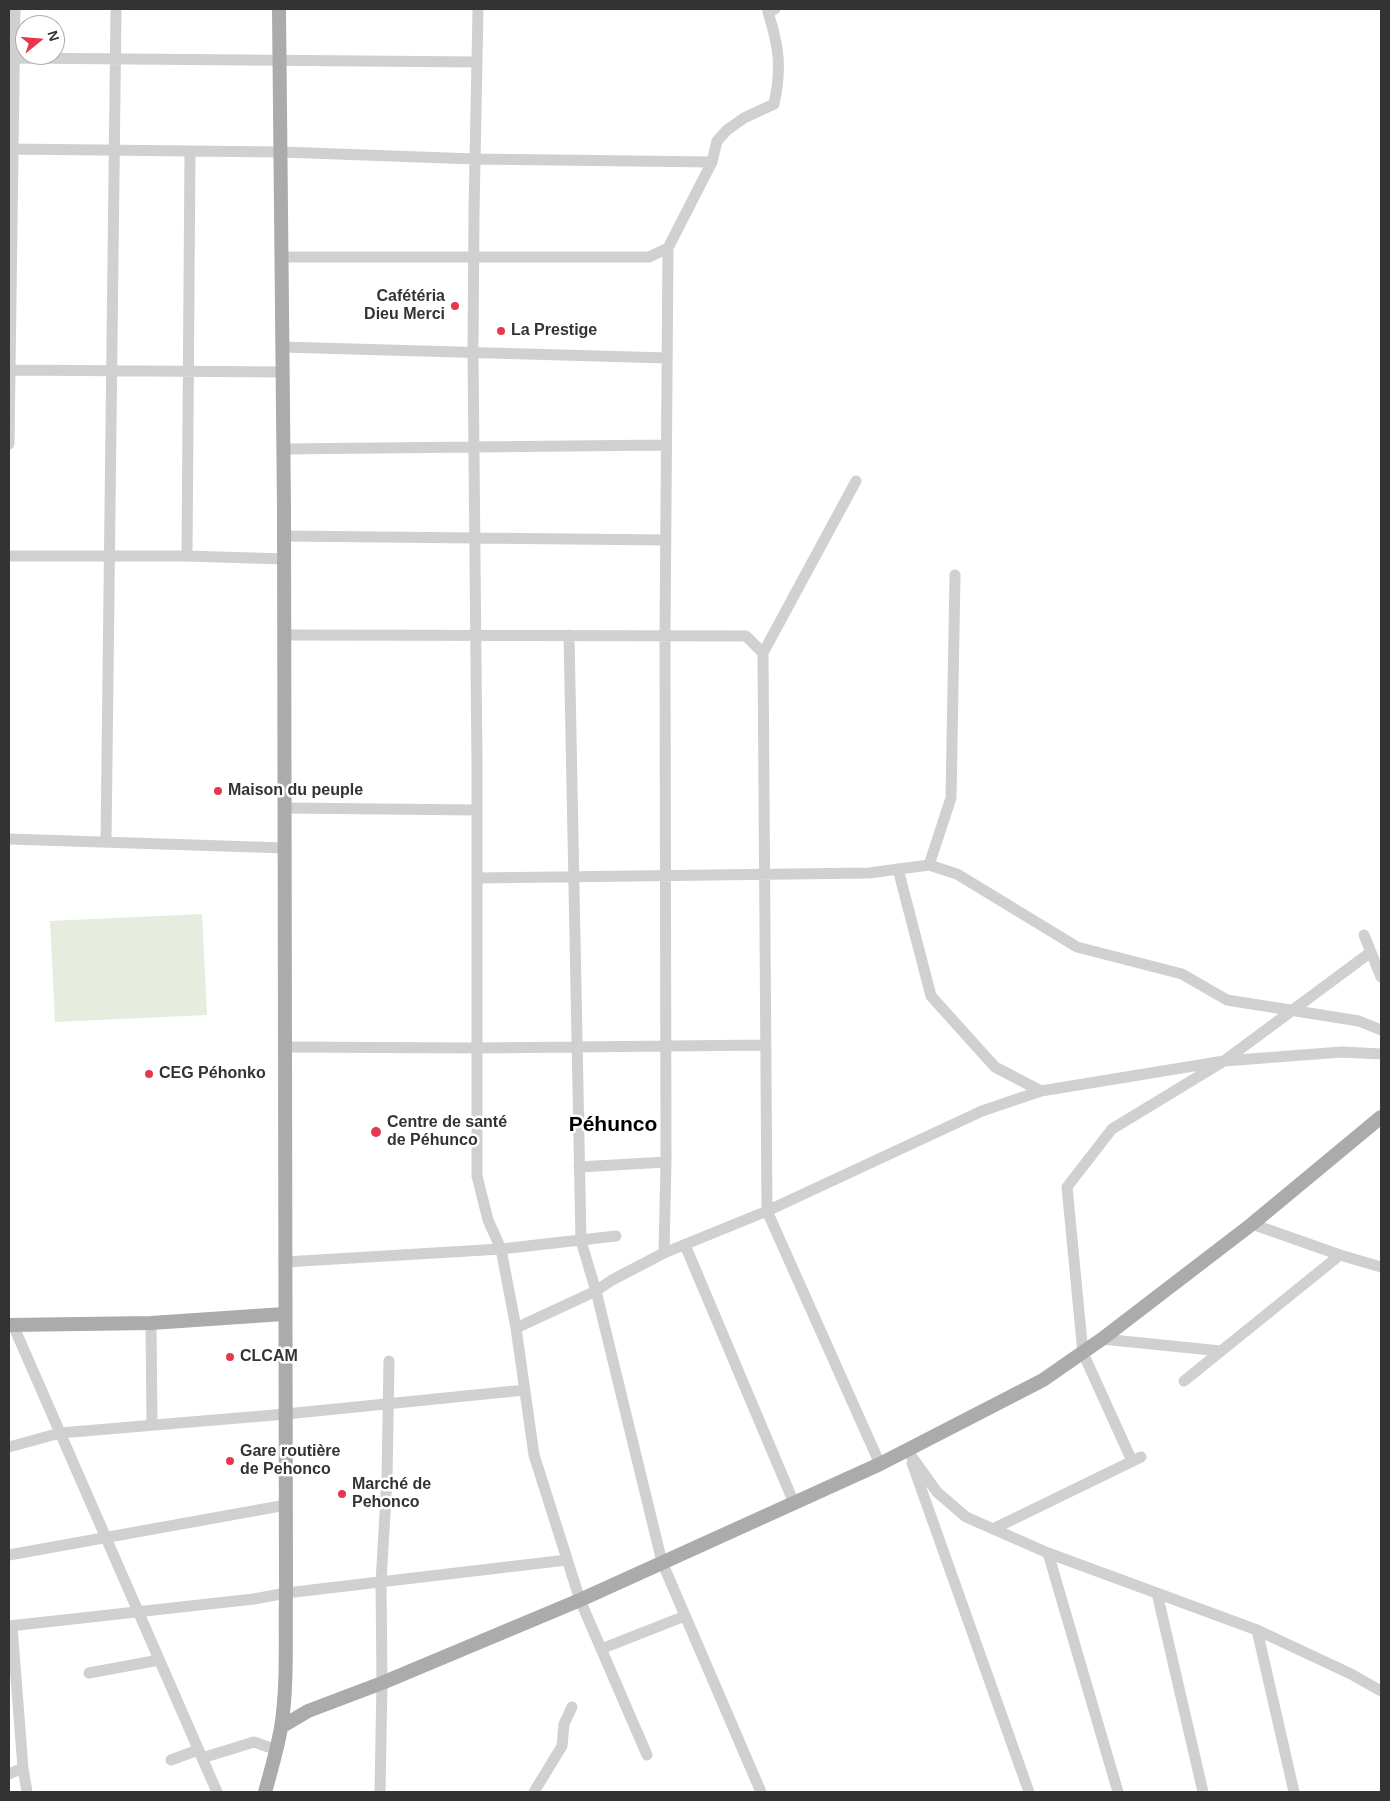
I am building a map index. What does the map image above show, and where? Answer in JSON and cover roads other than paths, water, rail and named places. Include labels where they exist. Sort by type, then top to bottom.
[{"type":"main road","points":[[265,1792],[277,1750],[281,1727],[284,1696],[286,1593],[284,536],[279,9]]},
{"type":"main road","points":[[281,1727],[308,1710],[382,1683],[580,1600],[880,1464],[1043,1380],[1102,1339],[1252,1224],[1381,1117]]},
{"type":"main road","points":[[11,1325],[151,1323],[284,1314]]},
{"type":"main road","points":[[284,1696],[308,1710]]},
{"type":"street","points":[[106,842],[116,9]]},
{"type":"street","points":[[478,9],[473,256],[477,810],[477,1176],[488,1220],[501,1249],[516,1328],[534,1455],[580,1600],[647,1755]]},
{"type":"street","points":[[664,1253],[666,1162],[665,636],[668,248],[712,162],[717,141],[726,130],[744,118],[774,104],[779,79],[779,63],[776,36],[770,10]]},
{"type":"street","points":[[9,444],[11,149],[15,58]]},
{"type":"street","points":[[65,58],[477,62]]},
{"type":"street","points":[[11,149],[281,152],[712,162]]},
{"type":"street","points":[[187,556],[190,151]]},
{"type":"street","points":[[282,257],[649,257],[668,248]]},
{"type":"street","points":[[282,347],[667,358]]},
{"type":"street","points":[[9,370],[282,372]]},
{"type":"street","points":[[283,449],[666,445]]},
{"type":"street","points":[[856,481],[763,653],[767,1211],[880,1464]]},
{"type":"street","points":[[284,536],[666,540]]},
{"type":"street","points":[[9,556],[187,556],[284,559]]},
{"type":"street","points":[[929,865],[951,798],[955,574]]},
{"type":"street","points":[[284,634],[746,636],[763,653]]},
{"type":"street","points":[[568,636],[581,1241],[596,1291],[662,1562],[761,1792]]},
{"type":"street","points":[[285,808],[477,810]]},
{"type":"street","points":[[9,839],[285,848]]},
{"type":"street","points":[[477,878],[869,872],[929,865],[957,874],[1077,947],[1182,974],[1227,1000],[1359,1021],[1381,1030]]},
{"type":"street","points":[[898,869],[930,996],[995,1067],[1041,1091]]},
{"type":"street","points":[[1364,935],[1381,977]]},
{"type":"street","points":[[993,1529],[1136,1459],[1083,1353],[1067,1187],[1112,1128],[1224,1061],[1371,952]]},
{"type":"street","points":[[285,1047],[477,1048],[766,1045]]},
{"type":"street","points":[[516,1328],[596,1291],[612,1280],[664,1253],[767,1211],[982,1111],[1041,1091],[1224,1061],[1342,1052],[1381,1054]]},
{"type":"street","points":[[579,1166],[666,1162]]},
{"type":"street","points":[[1252,1224],[1340,1255],[1381,1267]]},
{"type":"street","points":[[285,1262],[501,1249],[616,1236]]},
{"type":"street","points":[[685,1245],[794,1503]]},
{"type":"street","points":[[1184,1380],[1340,1255]]},
{"type":"street","points":[[151,1323],[152,1424]]},
{"type":"street","points":[[11,1325],[217,1792]]},
{"type":"street","points":[[1102,1339],[1221,1351]]},
{"type":"street","points":[[380,1792],[381,1582],[387,1478],[389,1361]]},
{"type":"street","points":[[9,1447],[60,1433],[286,1414],[525,1390]]},
{"type":"street","points":[[907,1450],[937,1492],[966,1517],[1048,1553],[1256,1630],[1351,1674],[1381,1691]]},
{"type":"street","points":[[907,1450],[1029,1792]]},
{"type":"street","points":[[9,1555],[286,1505]]},
{"type":"street","points":[[1048,1553],[1118,1792]]},
{"type":"street","points":[[28,1792],[23,1768],[10,1626],[254,1599],[286,1593],[567,1560]]},
{"type":"street","points":[[1157,1593],[1203,1792]]},
{"type":"street","points":[[601,1649],[685,1616]]},
{"type":"street","points":[[1256,1630],[1294,1792]]},
{"type":"street","points":[[89,1672],[159,1660]]},
{"type":"street","points":[[534,1792],[562,1746],[564,1724],[572,1707]]},
{"type":"street","points":[[171,1760],[254,1742],[277,1750]]},
{"type":"street","points":[[9,1774],[23,1768]]},
{"type":"place","name":"Cafétéria Dieu Merci","points":[[455,306]]},
{"type":"place","name":"La Prestige","points":[[501,331]]},
{"type":"place","name":"Maison du peuple","points":[[218,791]]},
{"type":"place","name":"CEG Péhonko","points":[[149,1074]]},
{"type":"place","name":"Centre de santé de Péhunco","points":[[376,1132]]},
{"type":"place","name":"CLCAM","points":[[230,1357]]},
{"type":"place","name":"Gare routière de Pehonco","points":[[230,1461]]},
{"type":"place","name":"Marché de Pehonco","points":[[342,1494]]},
{"type":"district","name":"Péhunco","points":[[613,1125]]}]
